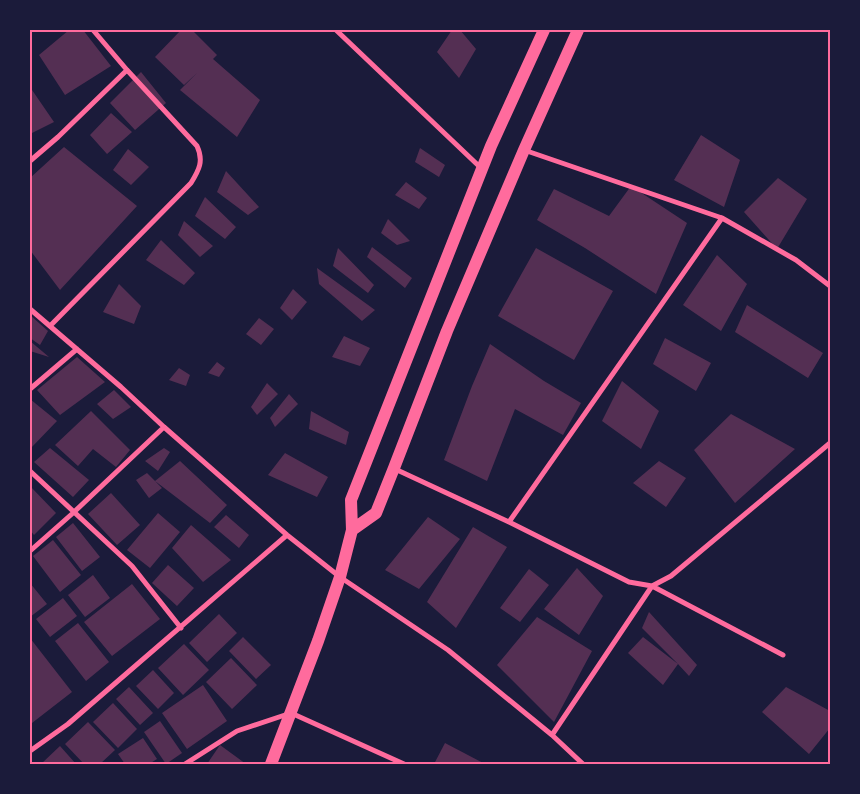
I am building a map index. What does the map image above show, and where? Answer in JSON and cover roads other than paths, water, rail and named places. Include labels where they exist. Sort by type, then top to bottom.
[{"type":"main road","points":[[271,764],[340,577],[352,530],[351,500],[482,170],[544,30]]},
{"type":"main road","points":[[352,530],[376,513],[447,331],[524,150],[578,30]]},
{"type":"street","points":[[50,326],[191,183],[200,169],[202,156],[197,146],[126,70],[92,30]]},
{"type":"street","points":[[336,30],[482,170]]},
{"type":"street","points":[[30,161],[58,137],[126,70]]},
{"type":"street","points":[[524,150],[722,218],[796,260],[830,286]]},
{"type":"street","points":[[509,522],[722,218]]},
{"type":"street","points":[[30,309],[287,535],[340,577],[448,650],[552,735],[583,764]]},
{"type":"street","points":[[30,389],[76,349]]},
{"type":"street","points":[[30,551],[74,513],[164,427]]},
{"type":"street","points":[[552,735],[652,586],[671,576],[830,444]]},
{"type":"street","points":[[394,468],[509,522],[629,582],[652,586],[782,654]]},
{"type":"street","points":[[30,471],[132,566],[181,628]]},
{"type":"street","points":[[30,751],[68,724],[287,535]]},
{"type":"street","points":[[185,764],[237,731],[291,713],[404,764]]}]
